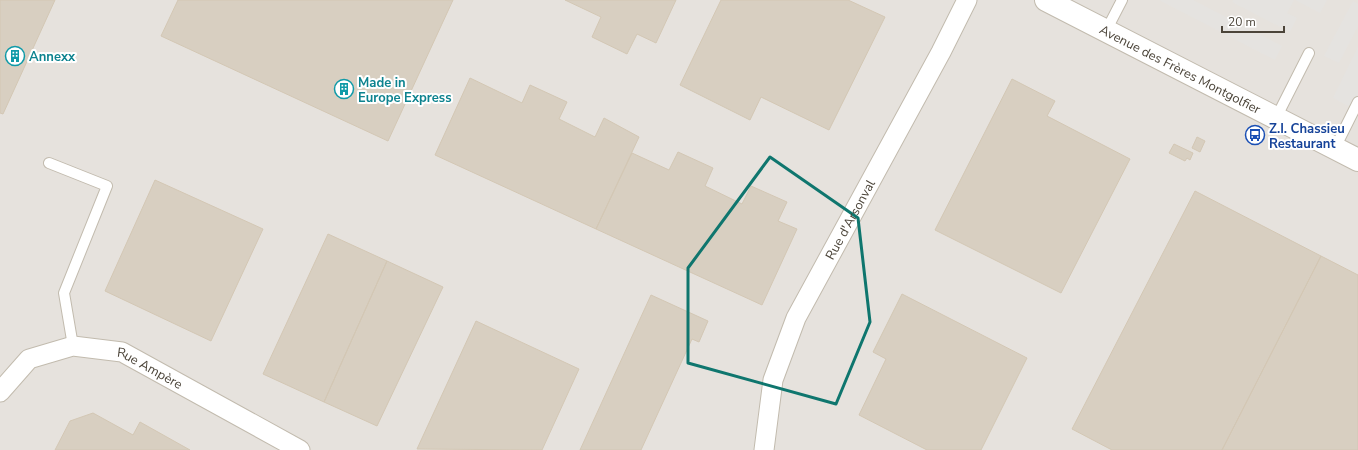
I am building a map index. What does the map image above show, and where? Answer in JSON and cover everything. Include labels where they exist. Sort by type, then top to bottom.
[{"type":"street","name":"Rue d'Arsonval","points":[[764,450],[773,380],[796,318],[941,52],[967,0]]},
{"type":"street","name":"Avenue des Frères Montgolfier","points":[[1046,0],[1358,160]]},
{"type":"street","name":"Rue Ampère","points":[[0,392],[28,359],[73,346],[122,352],[300,450]]},
{"type":"lane","points":[[1106,31],[1122,0]]},
{"type":"lane","points":[[1276,118],[1309,54]]},
{"type":"lane","points":[[1335,148],[1358,102]]},
{"type":"lane","points":[[49,162],[107,186],[64,293],[73,346]]},
{"type":"highlighted area","points":[[770,157],[858,218],[870,322],[836,404],[688,363],[688,268]]},
{"type":"shaded area","points":[[0,0],[1358,0],[1358,450],[0,450]]},
{"type":"shaded area","points":[[1159,0],[1193,0],[1282,46],[1275,60]]},
{"type":"shaded area","points":[[1233,0],[1294,0],[1287,13],[1297,18],[1290,32],[1232,2]]},
{"type":"shaded area","points":[[1295,0],[1327,0],[1320,13]]},
{"type":"shaded area","points":[[1353,1],[1358,4],[1358,26],[1339,63],[1324,56]]},
{"type":"shaded area","points":[[1358,47],[1358,102],[1354,109],[1333,98]]},
{"type":"building","name":"Annexx","points":[[0,0],[55,0],[3,114],[0,113]]},
{"type":"building","name":"Made in Europe Express","points":[[178,0],[453,0],[388,141],[161,36]]},
{"type":"building","points":[[565,0],[676,0],[656,43],[637,34],[627,54],[592,37],[601,17]]},
{"type":"building","points":[[721,0],[848,0],[885,17],[829,130],[761,97],[750,120],[680,85]]},
{"type":"building","points":[[470,78],[522,103],[530,85],[567,102],[559,119],[595,137],[604,118],[639,137],[596,229],[435,155]]},
{"type":"building","points":[[1012,79],[1055,101],[1047,116],[1130,159],[1061,293],[935,230]]},
{"type":"building","points":[[1197,137],[1205,141],[1200,152],[1192,148]]},
{"type":"building","points":[[1174,144],[1193,153],[1190,160],[1187,158],[1185,161],[1169,153]]},
{"type":"building","points":[[678,152],[713,168],[705,186],[742,204],[751,186],[787,202],[778,221],[797,229],[762,305],[596,229],[632,153],[669,170]]},
{"type":"building","points":[[155,180],[263,229],[211,341],[105,291]]},
{"type":"building","points":[[1195,191],[1321,256],[1222,450],[1112,450],[1072,429]]},
{"type":"building","points":[[328,234],[387,261],[324,402],[263,374]]},
{"type":"building","points":[[1321,256],[1358,275],[1358,450],[1222,450]]},
{"type":"building","points":[[387,261],[443,287],[377,426],[324,402]]},
{"type":"building","points":[[902,294],[1027,358],[981,450],[927,450],[859,415],[886,359],[873,352]]},
{"type":"building","points":[[651,295],[708,321],[699,342],[692,339],[641,450],[580,450]]},
{"type":"building","points":[[476,321],[579,369],[542,450],[417,449]]},
{"type":"building","points":[[93,413],[133,435],[140,422],[190,450],[55,450],[70,421]]},
{"type":"place","name":"Annexx","points":[[15,56]]},
{"type":"place","name":"Made in Europe Express","points":[[344,89]]},
{"type":"place","name":"Z.I. Chassieu Restaurant","points":[[1255,135]]}]
